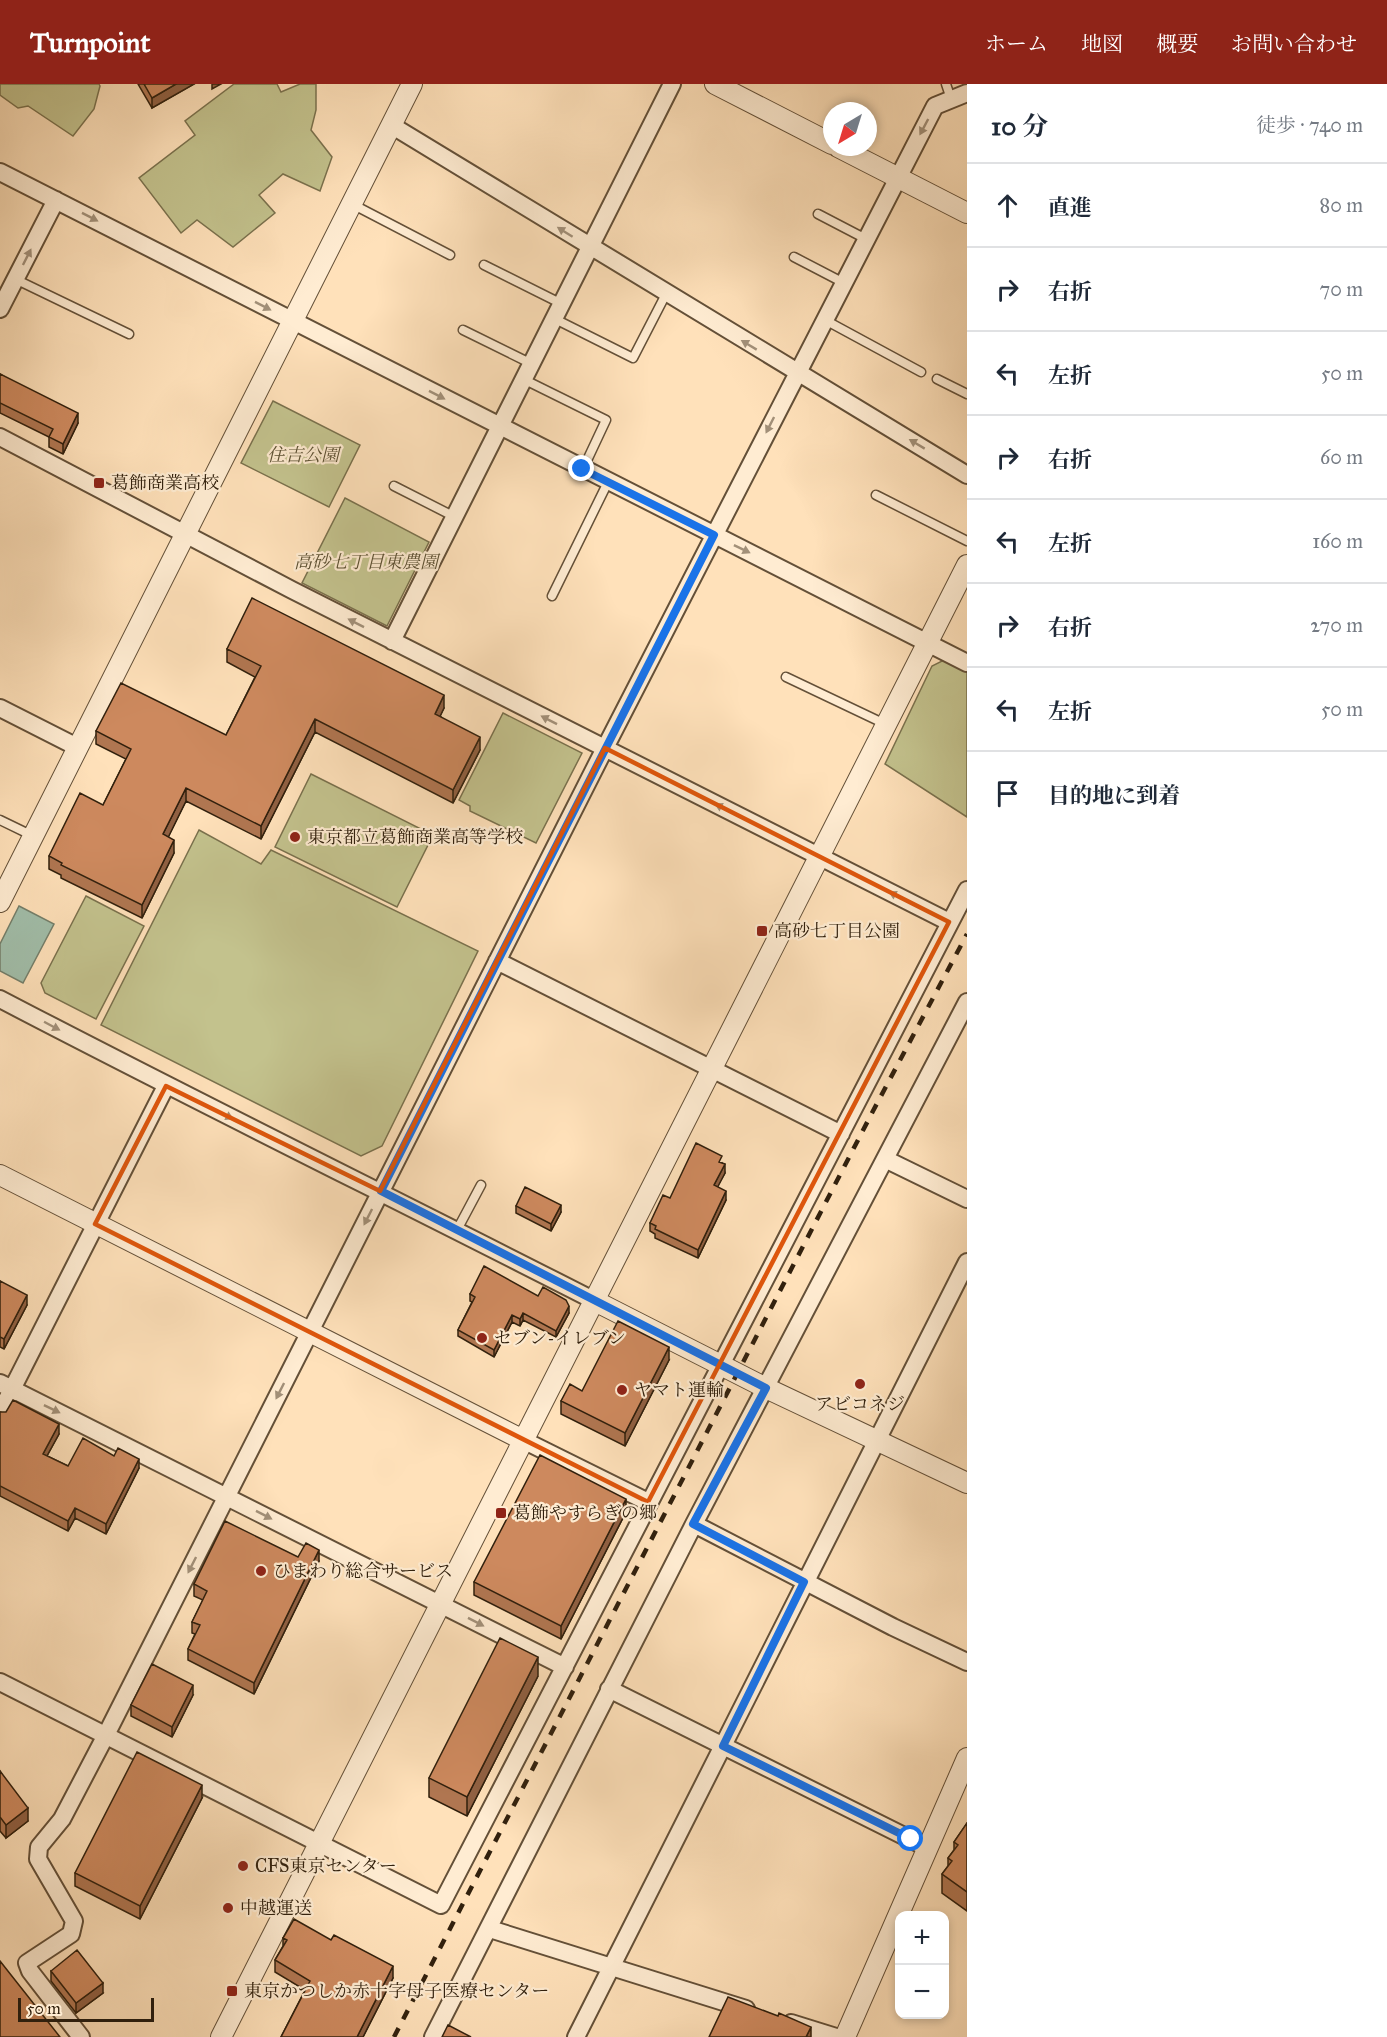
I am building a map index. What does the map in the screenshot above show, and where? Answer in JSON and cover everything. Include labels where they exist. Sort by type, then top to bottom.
[{"type":"street","points":[[0,900],[294,322],[412,84]]},
{"type":"street","points":[[392,641],[672,84]]},
{"type":"street","points":[[715,84],[823,139]]},
{"type":"street","points":[[81,2037],[30,1971],[27,1963],[70,1934],[74,1922],[38,1859],[39,1847],[62,1819],[106,1735],[605,748],[934,106],[955,92]]},
{"type":"street","points":[[391,125],[967,475]]},
{"type":"street","points":[[855,156],[967,213]]},
{"type":"street","points":[[0,172],[500,428],[967,663]]},
{"type":"street","points":[[0,309],[56,200]]},
{"type":"street","points":[[1,441],[950,922]]},
{"type":"street","points":[[221,2037],[967,565]]},
{"type":"street","points":[[0,708],[77,747]]},
{"type":"street","points":[[0,1682],[441,1905],[967,890]]},
{"type":"street","points":[[497,961],[841,1134]]},
{"type":"street","points":[[0,999],[166,1086],[381,1191],[720,1365],[967,1483]]},
{"type":"street","points":[[433,2037],[490,1929],[693,1524],[887,1160],[967,1002]]},
{"type":"street","points":[[0,1413],[6,1386],[95,1224],[166,1086]]},
{"type":"street","points":[[887,1160],[967,1199]]},
{"type":"street","points":[[0,1175],[648,1502]]},
{"type":"street","points":[[576,2037],[875,1440],[967,1262]]},
{"type":"street","points":[[6,1386],[565,1667]]},
{"type":"street","points":[[693,1524],[893,1627],[967,1662]]},
{"type":"street","points":[[609,1689],[926,1847]]},
{"type":"street","points":[[845,2037],[926,1847],[967,1758]]},
{"type":"street","points":[[490,1929],[758,2012]]},
{"type":"street","points":[[780,2019],[836,2037]]},
{"type":"lane","points":[[351,204],[450,255]]},
{"type":"lane","points":[[818,214],[866,239]]},
{"type":"lane","points":[[794,257],[844,283]]},
{"type":"lane","points":[[484,265],[633,358],[666,294]]},
{"type":"lane","points":[[15,279],[129,334]]},
{"type":"lane","points":[[825,320],[921,372]]},
{"type":"lane","points":[[463,330],[533,364]]},
{"type":"lane","points":[[938,379],[967,394]]},
{"type":"lane","points":[[525,380],[606,420],[582,469]]},
{"type":"lane","points":[[552,596],[608,482]]},
{"type":"lane","points":[[394,486],[454,517]]},
{"type":"lane","points":[[876,495],[967,541]]},
{"type":"lane","points":[[786,677],[886,724]]},
{"type":"lane","points":[[0,820],[33,836]]},
{"type":"lane","points":[[457,1230],[481,1185]]},
{"type":"highlighted area","points":[[605,748],[949,922],[648,1502],[95,1224],[166,1086],[380,1191]]},
{"type":"green space","points":[[0,84],[99,84],[100,86],[94,109],[73,136],[28,106],[18,108],[0,95]]},
{"type":"green space","points":[[234,84],[277,84],[281,92],[300,84],[316,84],[316,110],[311,130],[332,157],[320,191],[283,174],[259,195],[275,213],[233,247],[197,220],[181,233],[139,178],[195,135],[185,121]]},
{"type":"green space","name":"住吉公園","points":[[273,401],[360,445],[329,507],[241,463]]},
{"type":"green space","name":"高砂七丁目東農園","points":[[345,498],[429,542],[387,626],[302,583]]},
{"type":"green space","points":[[944,660],[967,672],[967,817],[885,764],[932,666]]},
{"type":"green space","points":[[503,713],[582,753],[536,843],[470,811],[470,806],[459,800]]},
{"type":"green space","points":[[311,774],[433,835],[397,907],[275,847]]},
{"type":"green space","points":[[199,830],[261,864],[271,850],[478,951],[382,1146],[361,1156],[101,1025]]},
{"type":"green space","points":[[86,896],[144,926],[96,1019],[45,993],[41,983]]},
{"type":"shaded area","points":[[19,906],[54,924],[23,983],[0,971],[0,944]]},
{"type":"building","points":[[144,84],[176,84],[152,98]]},
{"type":"building","points":[[0,374],[78,413],[63,444],[49,437],[53,429],[0,403]]},
{"type":"building","points":[[252,598],[444,695],[435,714],[480,737],[453,790],[315,719],[261,826],[186,788],[163,834],[174,840],[142,905],[61,865],[62,863],[49,856],[80,793],[103,805],[131,749],[96,731],[121,683],[226,735],[261,666],[227,649]]},
{"type":"building","points":[[696,1143],[722,1156],[719,1162],[725,1164],[714,1185],[726,1191],[698,1250],[655,1229],[656,1226],[650,1223],[663,1195],[670,1198]]},
{"type":"building","points":[[525,1187],[561,1205],[551,1224],[516,1206]]},
{"type":"building","points":[[484,1266],[538,1296],[543,1287],[566,1300],[569,1306],[556,1331],[523,1313],[520,1319],[512,1315],[494,1350],[458,1330],[475,1297],[470,1294]]},
{"type":"building","points":[[0,1281],[27,1295],[4,1339],[0,1337]]},
{"type":"building","name":"ヤマト運輸","points":[[618,1321],[669,1347],[625,1433],[561,1401],[570,1384],[582,1391]]},
{"type":"building","points":[[13,1400],[59,1424],[43,1454],[68,1466],[83,1438],[114,1456],[118,1448],[139,1459],[106,1524],[75,1508],[68,1521],[0,1486],[0,1412],[6,1412]]},
{"type":"building","points":[[540,1455],[626,1499],[561,1626],[474,1582]]},
{"type":"building","points":[[225,1521],[298,1557],[306,1543],[319,1550],[254,1683],[188,1649],[200,1625],[192,1622],[207,1591],[194,1584]]},
{"type":"building","points":[[500,1638],[538,1657],[467,1797],[429,1778]]},
{"type":"building","points":[[152,1664],[193,1685],[172,1727],[131,1705]]},
{"type":"building","points":[[137,1752],[202,1785],[140,1906],[75,1873]]},
{"type":"building","points":[[0,1771],[28,1808],[6,1825],[0,1817]]},
{"type":"building","points":[[967,1823],[967,1892],[942,1874],[952,1861],[948,1858],[958,1845],[954,1842]]},
{"type":"building","points":[[294,1919],[331,1940],[334,1935],[393,1966],[357,2037],[281,2037],[310,1981],[275,1960],[287,1940],[283,1938]]},
{"type":"building","points":[[77,1950],[103,1983],[76,2003],[51,1971]]},
{"type":"building","points":[[0,1961],[60,2037],[0,2037]]},
{"type":"building","points":[[728,1997],[778,2016],[779,2013],[811,2027],[806,2037],[709,2037]]},
{"type":"building","points":[[448,2025],[471,2037],[442,2037]]},
{"type":"railway","points":[[394,2037],[873,1111],[967,934]]},
{"type":"place","name":"葛飾商業高校","points":[[99,483]]},
{"type":"place","name":"東京都立葛飾商業高等学校","points":[[295,837]]},
{"type":"place","name":"高砂七丁目公園","points":[[762,931]]},
{"type":"place","name":"セブン-イレブン","points":[[482,1338]]},
{"type":"place","name":"アビコネジ","points":[[860,1384]]},
{"type":"place","name":"ヤマト運輸","points":[[622,1390]]},
{"type":"place","name":"葛飾やすらぎの郷","points":[[501,1513]]},
{"type":"place","name":"ひまわり総合サービス","points":[[261,1571]]},
{"type":"place","name":"CFS東京センター","points":[[243,1866]]},
{"type":"place","name":"中越運送","points":[[228,1908]]},
{"type":"place","name":"東京かつしか赤十字母子医療センター","points":[[232,1991]]},
{"type":"route","points":[[582,469],[714,535],[381,1191],[766,1388],[693,1524],[804,1582],[723,1746],[911,1839]]}]
